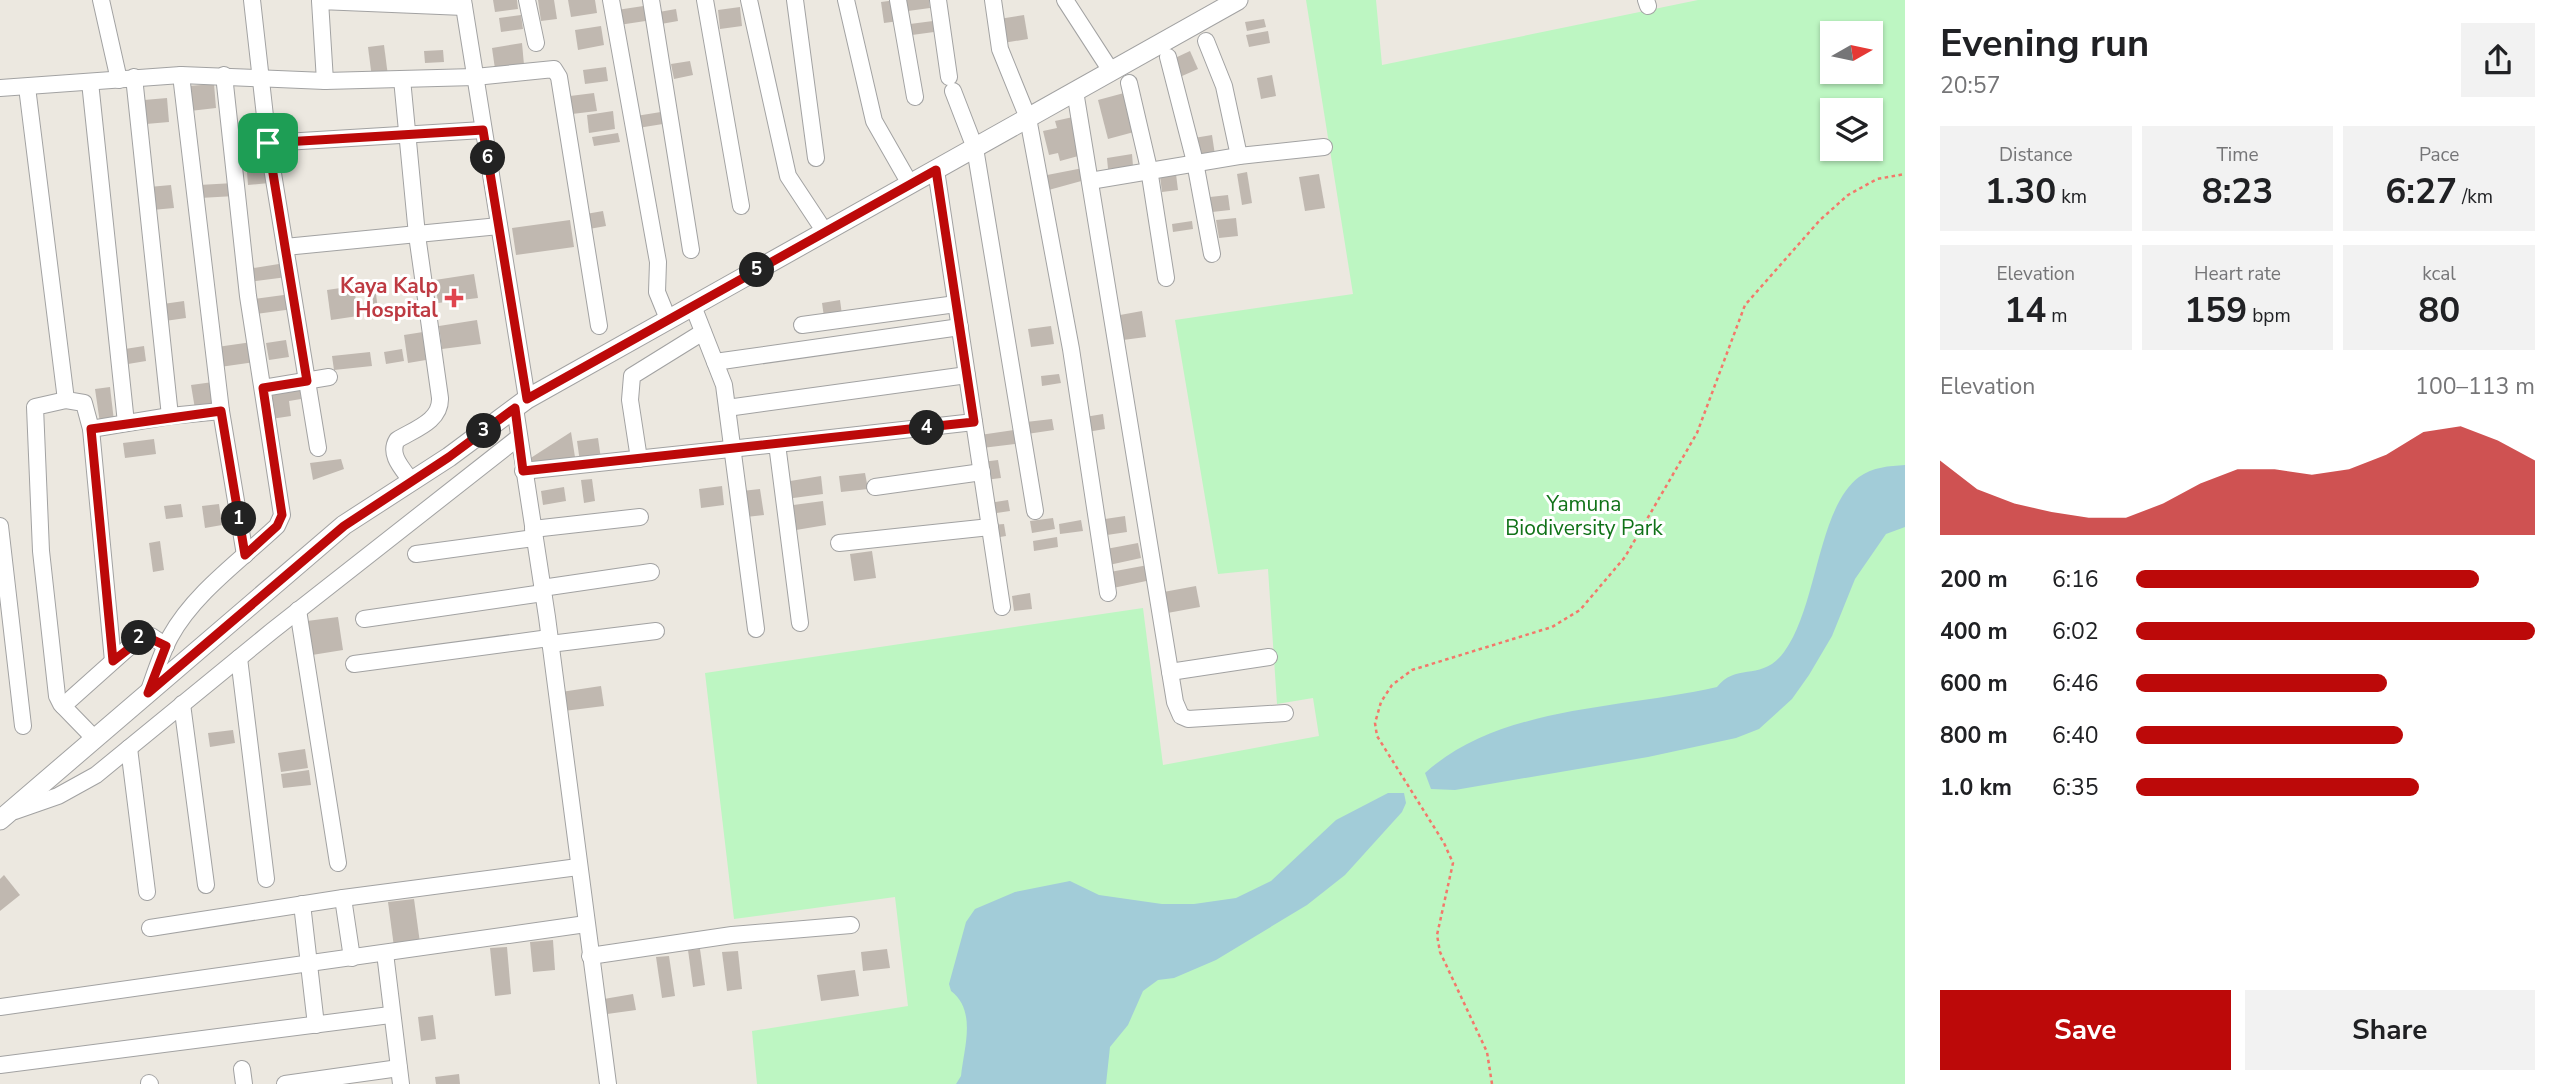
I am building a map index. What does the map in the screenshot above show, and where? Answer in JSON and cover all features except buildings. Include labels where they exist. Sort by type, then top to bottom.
[{"type":"street","points":[[101,0],[127,79],[170,416]]},
{"type":"street","points":[[252,0],[268,143],[318,448]]},
{"type":"street","points":[[527,0],[536,43]]},
{"type":"street","points":[[611,0],[659,262],[657,292],[668,319]]},
{"type":"street","points":[[651,0],[691,250]]},
{"type":"street","points":[[705,0],[741,206]]},
{"type":"street","points":[[749,0],[789,178],[825,232]]},
{"type":"street","points":[[795,0],[816,158]]},
{"type":"street","points":[[846,0],[875,124],[910,184]]},
{"type":"street","points":[[898,0],[915,97]]},
{"type":"street","points":[[937,0],[951,84],[975,148],[1035,511]]},
{"type":"street","points":[[993,0],[1001,51],[1028,118],[1071,349],[1108,593]]},
{"type":"street","points":[[5,816],[344,526],[412,482],[521,403],[1111,71],[1208,8],[1238,0]]},
{"type":"street","points":[[325,81],[320,1],[463,4],[499,226],[521,403],[519,437],[523,471],[543,590],[608,1084]]},
{"type":"street","points":[[1068,6],[1111,71]]},
{"type":"street","points":[[1206,41],[1224,86],[1238,156]]},
{"type":"street","points":[[1168,57],[1195,162],[1212,254]]},
{"type":"street","points":[[0,88],[181,75],[325,81],[475,77],[549,68],[557,73],[599,326]]},
{"type":"street","points":[[181,75],[221,411],[243,544]]},
{"type":"street","points":[[148,693],[166,646],[197,600],[243,544],[277,526],[282,512],[248,296],[224,75]]},
{"type":"street","points":[[402,79],[417,235],[441,402],[434,418],[397,440],[393,446],[394,455],[412,482]]},
{"type":"street","points":[[90,82],[126,423]]},
{"type":"street","points":[[1129,83],[1149,169],[1166,278]]},
{"type":"street","points":[[27,86],[66,400]]},
{"type":"street","points":[[1075,91],[1175,702],[1181,716],[1188,719],[1285,713]]},
{"type":"street","points":[[268,143],[483,130]]},
{"type":"street","points":[[1090,181],[1195,162],[1324,147]]},
{"type":"street","points":[[936,170],[1002,607]]},
{"type":"street","points":[[285,247],[499,226]]},
{"type":"street","points":[[802,326],[956,304]]},
{"type":"street","points":[[693,306],[724,386],[756,629]]},
{"type":"street","points":[[715,362],[960,327]]},
{"type":"street","points":[[639,459],[630,400],[632,376],[703,331]]},
{"type":"street","points":[[727,408],[967,375]]},
{"type":"street","points":[[263,388],[329,377]]},
{"type":"street","points":[[95,739],[61,704],[41,551],[35,411],[41,404],[66,400],[84,403],[91,429],[113,661]]},
{"type":"street","points":[[91,429],[221,411]]},
{"type":"street","points":[[523,471],[974,422]]},
{"type":"street","points":[[5,816],[75,788],[129,748],[298,610],[519,437]]},
{"type":"street","points":[[777,444],[800,623]]},
{"type":"street","points":[[875,487],[982,472]]},
{"type":"street","points":[[416,554],[640,517]]},
{"type":"street","points":[[0,526],[23,726]]},
{"type":"street","points":[[839,543],[990,527]]},
{"type":"street","points":[[364,620],[651,572]]},
{"type":"street","points":[[298,610],[338,863]]},
{"type":"street","points":[[354,664],[656,631]]},
{"type":"street","points":[[61,704],[145,636],[166,646]]},
{"type":"street","points":[[1170,672],[1269,657]]},
{"type":"street","points":[[239,658],[267,879]]},
{"type":"street","points":[[182,704],[206,885]]},
{"type":"street","points":[[129,748],[147,892]]},
{"type":"street","points":[[150,928],[343,898],[578,867]]},
{"type":"street","points":[[343,898],[352,958]]},
{"type":"street","points":[[302,904],[316,1025]]},
{"type":"street","points":[[0,1007],[586,924]]},
{"type":"street","points":[[590,956],[732,935],[851,925]]},
{"type":"street","points":[[285,1084],[400,1076],[390,1015],[385,953]]},
{"type":"street","points":[[0,1065],[390,1015]]},
{"type":"path","points":[[1492,1084],[1487,1052],[1440,952],[1437,934],[1453,863],[1444,843],[1384,749],[1375,723],[1381,702],[1392,684],[1412,670],[1552,627],[1580,610],[1625,557],[1697,433],[1745,305],[1820,220],[1848,195],[1877,179],[1905,174]]},
{"type":"green space","name":"Yamuna Biodiversity Park","points":[[1306,0],[1376,0],[1382,65],[1698,0],[1905,0],[1905,1084],[757,1084],[752,1031],[908,1006],[895,897],[734,919],[705,673],[1143,608],[1163,765],[1319,736],[1313,698],[1277,704],[1268,569],[1218,574],[1175,320],[1353,294]]},
{"type":"water","points":[[1905,465],[1905,527],[1886,534],[1855,579],[1832,636],[1809,675],[1792,699],[1759,729],[1736,738],[1648,757],[1455,790],[1431,789],[1425,773],[1455,751],[1489,734],[1564,713],[1717,687],[1732,675],[1758,670],[1776,661],[1795,633],[1834,511],[1845,492],[1859,477],[1870,471]]},
{"type":"water","points":[[1388,793],[1404,793],[1406,803],[1402,812],[1345,875],[1307,905],[1216,960],[1174,978],[1158,980],[1143,991],[1128,1025],[1110,1047],[1106,1084],[956,1084],[961,1076],[967,1030],[964,1009],[949,984],[966,922],[975,909],[1015,892],[1070,881],[1099,895],[1162,904],[1194,904],[1236,898],[1271,881],[1336,820]]},
{"type":"place","name":"Kaya Kalp Hospital","points":[[454,298]]},
{"type":"route","points":[[483,130],[527,399],[936,170],[974,422],[523,471],[515,408],[449,457],[344,526],[148,693],[166,646],[150,636],[145,636],[113,661],[91,429],[221,411],[245,555],[281,521],[263,388],[307,381],[268,143],[483,130]]}]
